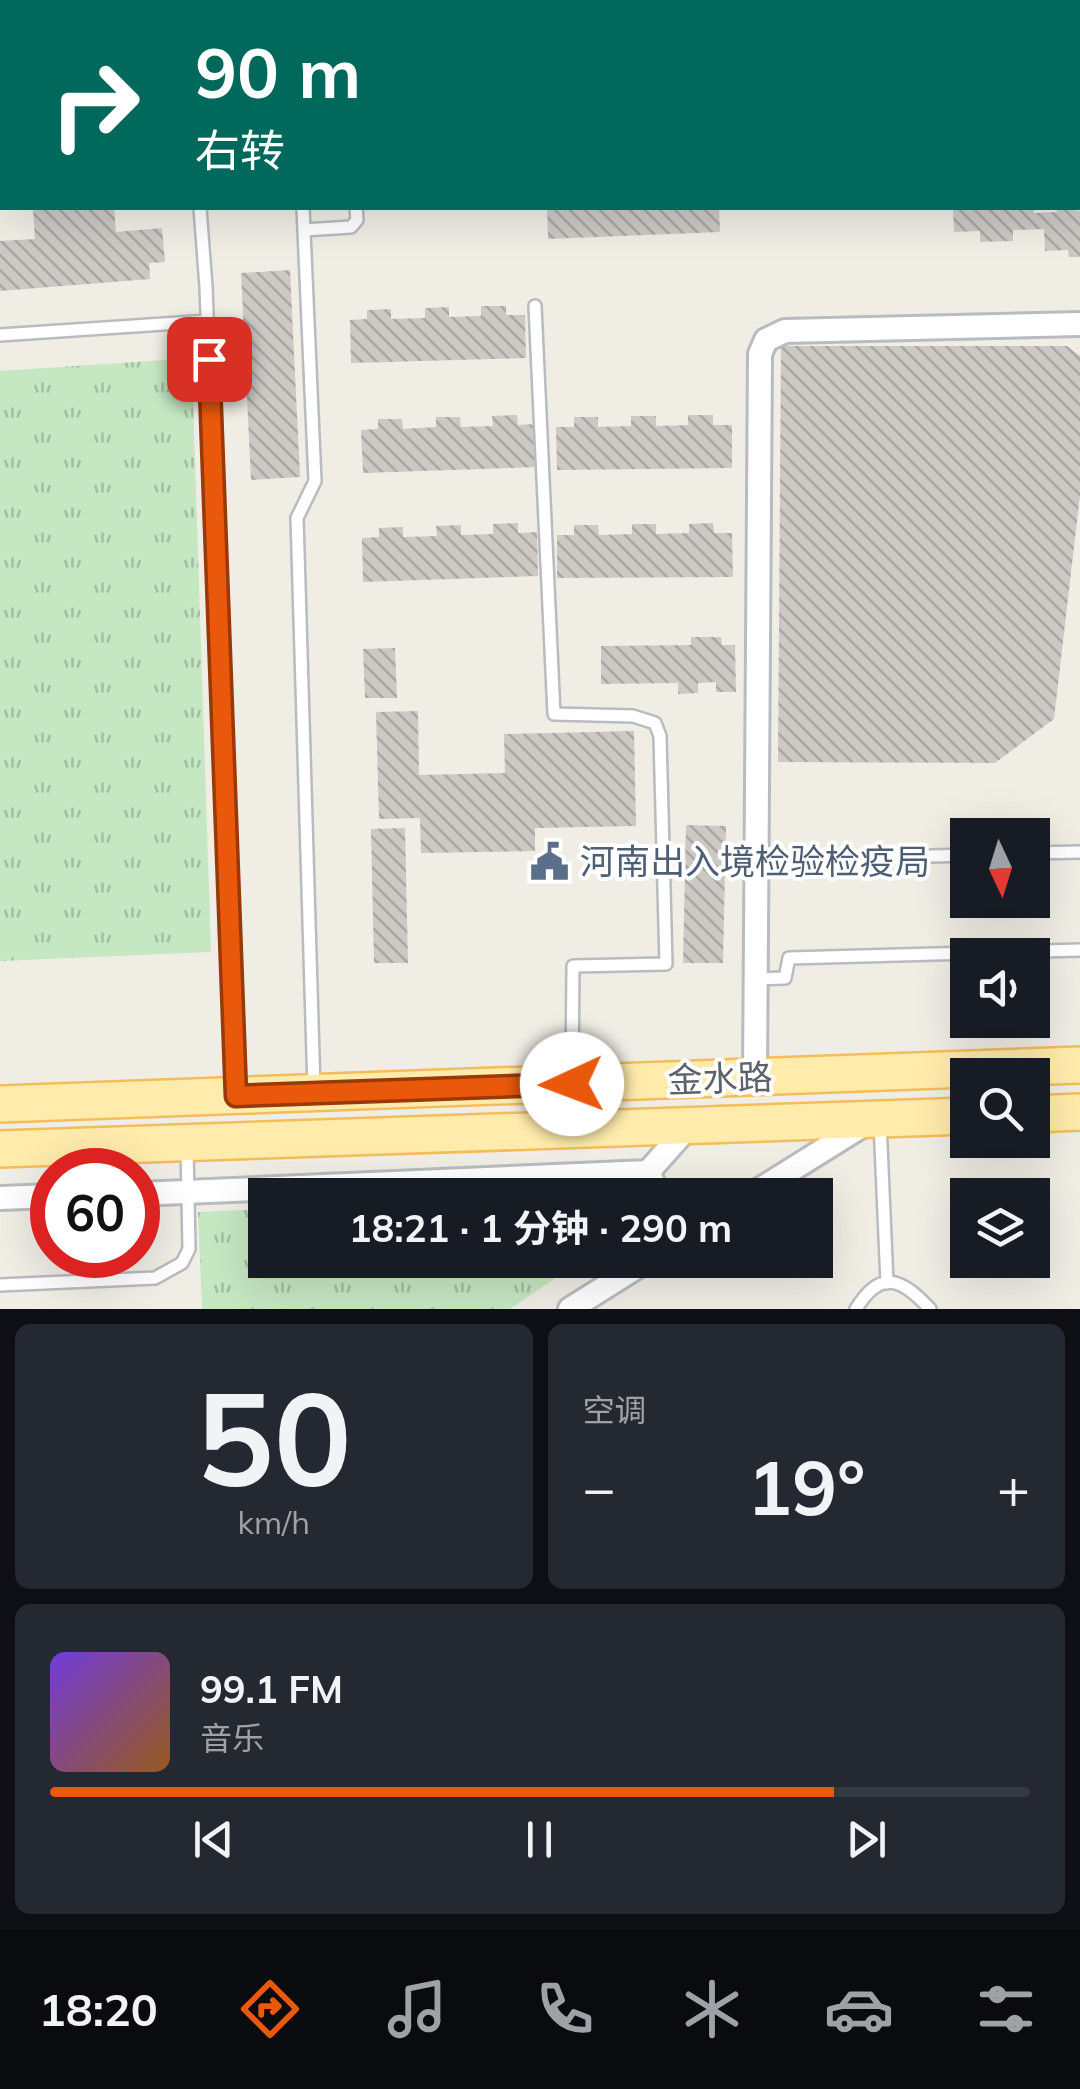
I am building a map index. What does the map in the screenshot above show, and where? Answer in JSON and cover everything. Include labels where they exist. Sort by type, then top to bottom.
[{"type":"main road","name":"金水路","points":[[0,1104],[1080,1065]]},
{"type":"main road","points":[[1050,1113],[1080,1112]]},
{"type":"main road","name":"金水路","points":[[0,1150],[950,1117]]},
{"type":"street","points":[[755,1076],[760,354],[766,340],[786,330],[1080,324]]},
{"type":"street","points":[[779,1178],[875,1120]]},
{"type":"street","points":[[160,1193],[648,1172],[688,1127]]},
{"type":"street","points":[[648,1172],[651,1178]]},
{"type":"street","points":[[0,1198],[30,1197]]},
{"type":"street","points":[[570,1309],[619,1278]]},
{"type":"lane","points":[[200,210],[208,320],[236,1096]]},
{"type":"lane","points":[[303,210],[315,481],[297,518],[314,1093]]},
{"type":"lane","points":[[304,230],[351,227],[357,220],[356,210]]},
{"type":"lane","points":[[535,306],[554,714],[633,716],[655,723],[660,736],[666,964],[573,966],[572,1084]]},
{"type":"lane","points":[[0,336],[208,320]]},
{"type":"lane","points":[[1050,853],[1080,852]]},
{"type":"lane","points":[[756,861],[950,856]]},
{"type":"lane","points":[[756,979],[785,978],[789,958],[1080,950]]},
{"type":"lane","points":[[875,1120],[888,1282]]},
{"type":"lane","points":[[0,1284],[155,1278],[182,1263],[189,1248],[187,1144]]},
{"type":"lane","points":[[856,1309],[866,1293],[888,1282],[908,1286],[930,1309]]},
{"type":"green space","points":[[180,359],[192,370],[211,952],[0,961],[0,371]]},
{"type":"green space","points":[[248,1210],[248,1278],[556,1278],[510,1309],[202,1309],[198,1212]]},
{"type":"building","points":[[33,210],[114,210],[116,232],[162,228],[165,262],[149,263],[150,279],[0,291],[0,241],[35,239]]},
{"type":"building","points":[[547,210],[719,210],[720,232],[548,239]]},
{"type":"building","points":[[953,210],[1080,211],[1080,257],[1069,257],[1068,250],[1045,251],[1044,229],[1013,230],[1013,241],[980,242],[980,231],[954,232]]},
{"type":"building","points":[[290,270],[300,477],[251,480],[241,273]]},
{"type":"building","points":[[481,306],[506,306],[506,315],[525,315],[526,358],[351,363],[350,320],[367,319],[367,310],[391,309],[391,319],[425,318],[425,308],[449,307],[449,317],[481,316]]},
{"type":"building","points":[[781,346],[1067,346],[1080,356],[1080,495],[1054,719],[995,763],[778,762]]},
{"type":"building","points":[[517,415],[518,425],[536,424],[538,467],[363,473],[361,430],[378,429],[378,419],[402,419],[403,429],[436,427],[436,417],[460,417],[461,427],[493,426],[492,416]]},
{"type":"building","points":[[688,415],[713,415],[713,425],[732,425],[732,468],[557,470],[556,427],[574,427],[574,417],[598,417],[598,427],[631,426],[631,416],[656,416],[656,426],[688,425]]},
{"type":"building","points":[[518,523],[518,533],[537,532],[538,576],[363,582],[362,538],[379,537],[379,528],[403,527],[403,537],[437,536],[436,526],[461,525],[461,535],[493,534],[493,524]]},
{"type":"building","points":[[713,523],[714,533],[732,533],[733,577],[557,578],[557,535],[574,535],[574,525],[598,525],[599,535],[632,534],[632,524],[656,524],[656,534],[689,533],[689,524]]},
{"type":"building","points":[[691,637],[721,637],[722,645],[735,645],[736,692],[716,692],[716,682],[698,683],[698,693],[678,694],[678,683],[601,684],[601,646],[691,645]]},
{"type":"building","points":[[395,648],[397,698],[365,698],[363,649]]},
{"type":"building","points":[[418,711],[419,775],[505,773],[504,734],[634,731],[636,826],[535,828],[535,851],[421,853],[420,818],[379,819],[376,712]]},
{"type":"building","points":[[686,825],[726,826],[723,963],[683,963]]},
{"type":"building","points":[[405,828],[408,963],[374,963],[371,829]]},
{"type":"place","name":"河南出入境检验检疫局","points":[[550,861]]},
{"type":"route","points":[[209,359],[236,1096],[572,1084]]}]
